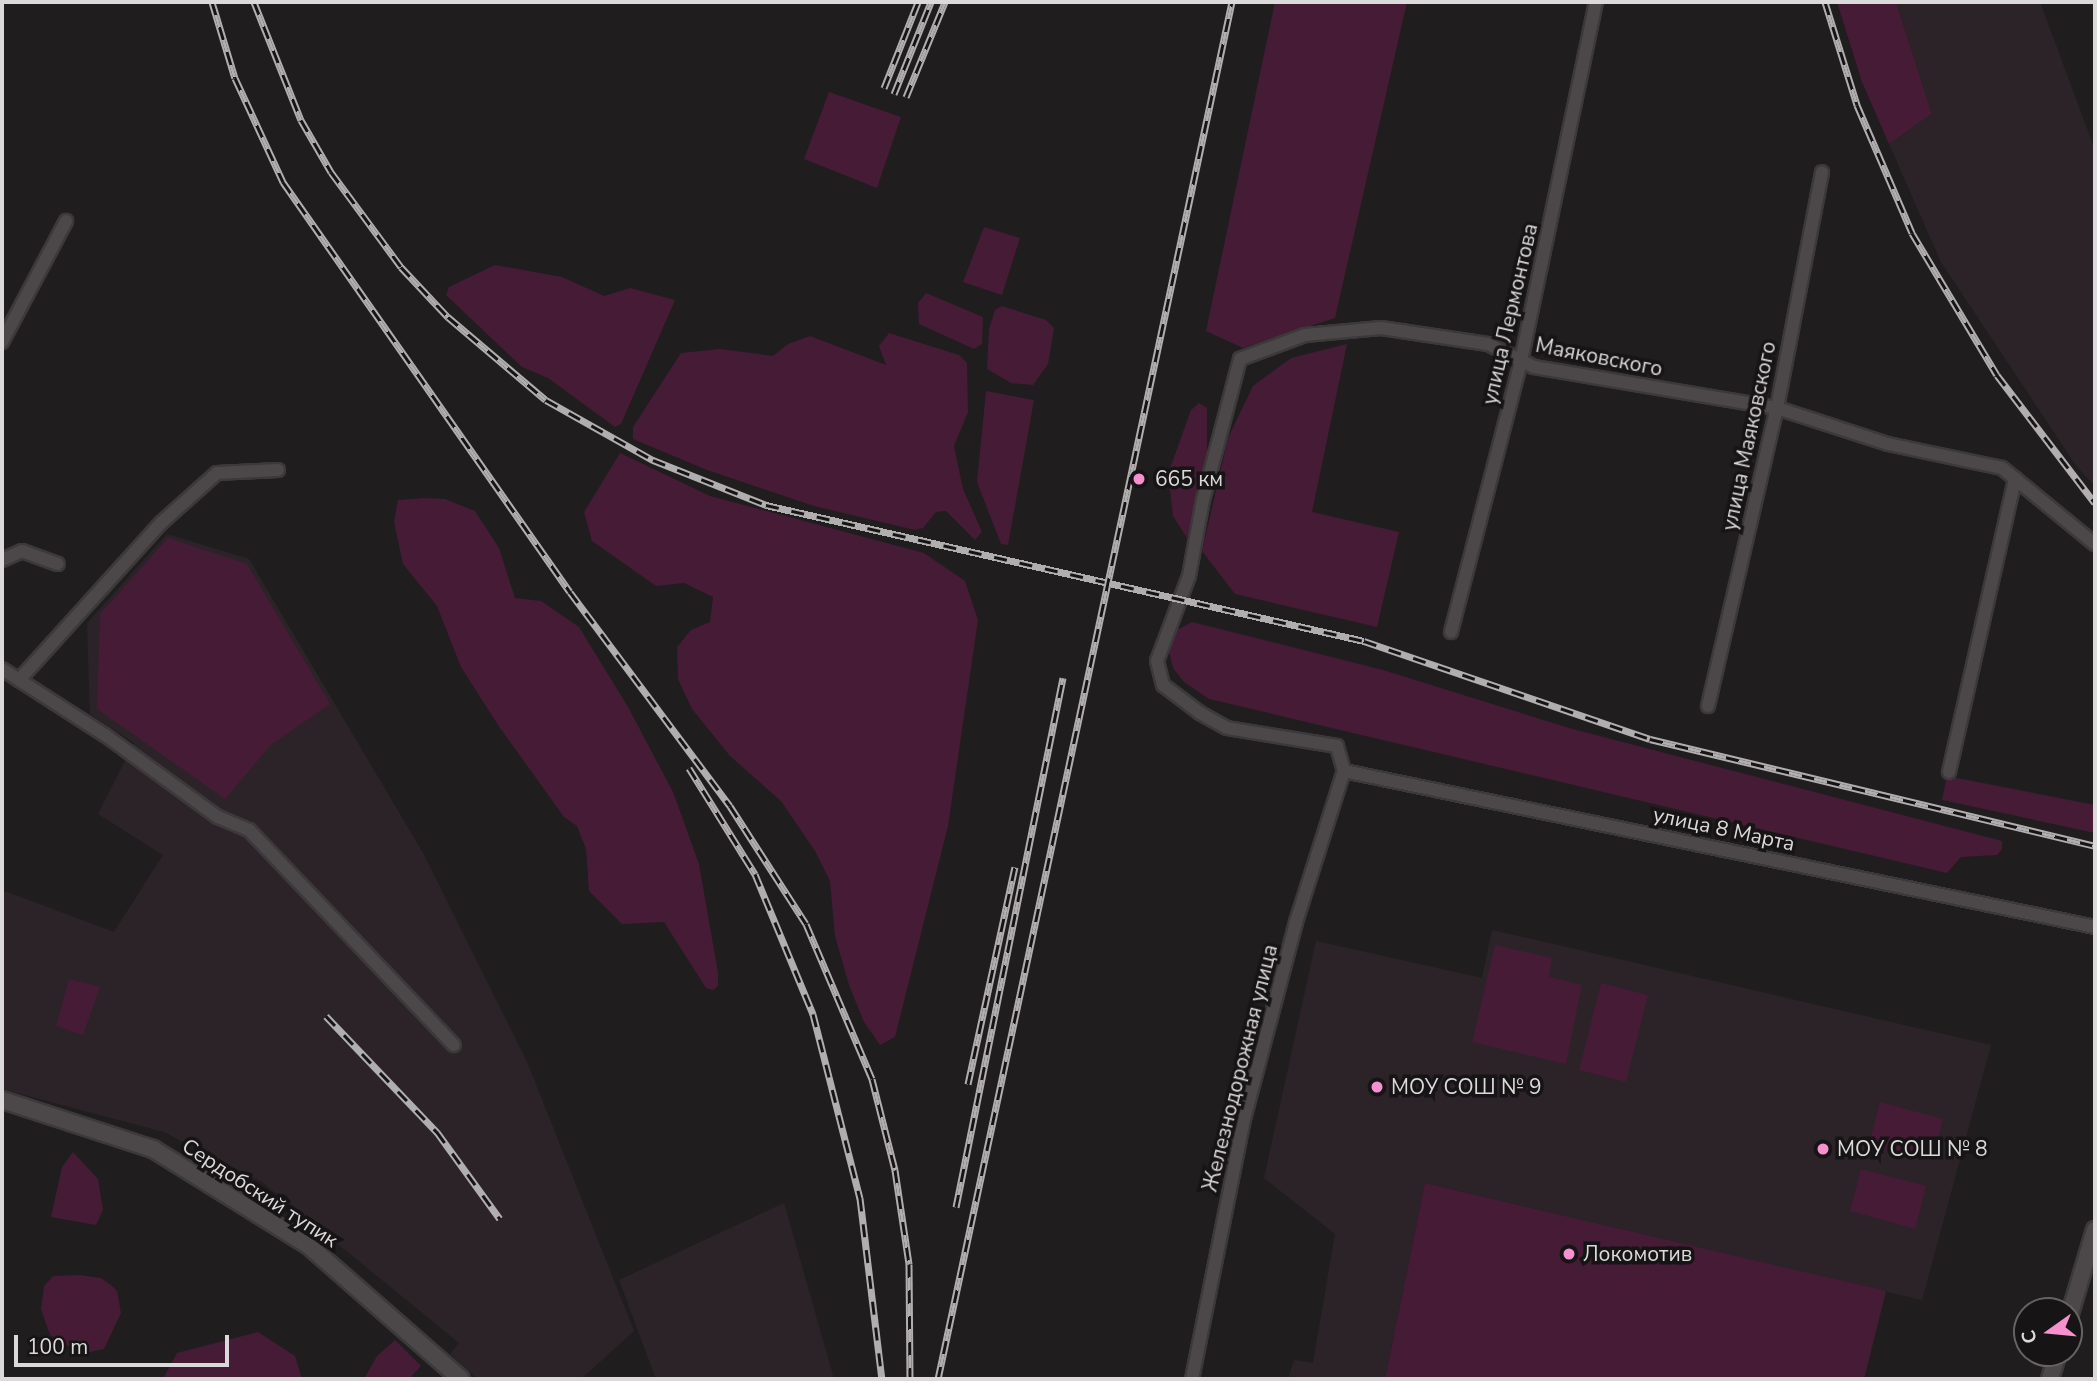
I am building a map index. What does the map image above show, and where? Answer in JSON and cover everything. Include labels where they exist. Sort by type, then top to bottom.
[{"type":"street","name":"улица Лермонтова","points":[[1451,632],[1521,360],[1596,2]]},
{"type":"street","name":"улица Маяковского","points":[[1708,706],[1777,408],[1822,172]]},
{"type":"street","points":[[2,342],[66,221]]},
{"type":"street","name":"Маяковского","points":[[1344,771],[1337,746],[1227,728],[1163,685],[1157,661],[1189,576],[1203,500],[1240,359],[1306,335],[1381,328],[1488,344],[1534,368],[1777,408],[1888,444],[2002,468],[2095,544]]},
{"type":"street","points":[[19,680],[161,523],[217,473],[278,470]]},
{"type":"street","points":[[1949,772],[2015,478]]},
{"type":"street","points":[[2,559],[22,551],[58,564]]},
{"type":"street","points":[[2,670],[105,735],[218,817],[249,830],[454,1045]]},
{"type":"street","name":"улица 8 Марта","points":[[1344,771],[2095,927]]},
{"type":"street","name":"Железнодорожная улица","points":[[1192,1379],[1247,1110],[1302,900],[1344,771]]},
{"type":"street","name":"Сердобский тупик","points":[[2,1100],[153,1149],[308,1245],[461,1379]]},
{"type":"street","points":[[2075,1297],[2095,1230]]},
{"type":"shaded area","points":[[1275,2],[1407,2],[1335,318],[1243,348],[1206,331]]},
{"type":"shaded area","points":[[1837,2],[1896,2],[1932,114],[1889,144],[1862,82]]},
{"type":"shaded area","points":[[1896,2],[2040,2],[2095,150],[2095,486],[2077,467],[1941,262],[1889,144],[1932,114]]},
{"type":"shaded area","points":[[829,92],[901,117],[877,188],[804,159]]},
{"type":"shaded area","points":[[984,227],[1020,238],[1002,295],[963,282]]},
{"type":"shaded area","points":[[495,265],[562,277],[604,296],[630,288],[675,300],[621,424],[615,427],[548,378],[522,367],[446,295],[449,287]]},
{"type":"shaded area","points":[[926,293],[983,317],[982,344],[974,349],[919,324],[918,303]]},
{"type":"shaded area","points":[[1002,306],[1046,320],[1054,328],[1048,364],[1033,385],[1011,383],[987,369],[989,329],[995,310]]},
{"type":"shaded area","points":[[889,333],[959,355],[967,363],[968,412],[954,446],[963,489],[982,532],[975,540],[946,511],[936,512],[923,528],[915,530],[814,506],[707,470],[633,439],[633,427],[681,353],[720,349],[773,356],[788,344],[810,336],[886,365],[879,346]]},
{"type":"shaded area","points":[[1347,344],[1312,512],[1399,532],[1377,627],[1235,594],[1202,551],[1228,438],[1253,386],[1291,358]]},
{"type":"shaded area","points":[[986,391],[1034,400],[1008,545],[1001,544],[977,482]]},
{"type":"shaded area","points":[[1199,403],[1207,408],[1207,459],[1187,538],[1173,516],[1168,474],[1191,410]]},
{"type":"shaded area","points":[[620,453],[710,496],[924,553],[965,581],[978,620],[948,826],[895,1037],[880,1045],[864,1022],[849,985],[835,936],[830,881],[815,851],[781,801],[730,756],[692,709],[678,679],[677,647],[691,630],[710,622],[713,597],[684,583],[656,586],[592,541],[584,512]]},
{"type":"shaded area","points":[[445,499],[475,511],[499,548],[515,598],[541,601],[579,627],[628,707],[673,792],[699,864],[718,973],[718,986],[713,990],[706,988],[664,922],[622,924],[589,891],[586,849],[577,826],[564,817],[498,725],[461,667],[437,606],[403,564],[394,522],[398,500]]},
{"type":"shaded area","points":[[167,534],[249,559],[423,853],[528,1064],[634,1331],[581,1379],[477,1379],[450,1354],[459,1343],[262,1182],[164,1132],[2,1089],[2,890],[114,932],[163,855],[98,814],[134,743],[90,714],[87,623]]},
{"type":"shaded area","points":[[168,538],[247,564],[330,704],[272,744],[225,799],[97,709],[100,614]]},
{"type":"shaded area","points":[[1192,622],[1383,670],[1569,728],[2002,841],[2002,849],[1997,855],[1961,857],[1947,873],[1209,699],[1184,682],[1173,668],[1169,651],[1177,630]]},
{"type":"shaded area","points":[[1947,776],[2095,805],[2095,833],[1942,800]]},
{"type":"shaded area","points":[[1492,930],[1991,1045],[1922,1300],[1425,1183],[1385,1379],[1288,1379],[1294,1360],[1313,1363],[1335,1234],[1264,1178],[1316,941],[1482,978]]},
{"type":"shaded area","points":[[1495,945],[1552,958],[1549,977],[1582,985],[1566,1064],[1472,1042]]},
{"type":"shaded area","points":[[69,979],[100,987],[83,1035],[56,1026]]},
{"type":"shaded area","points":[[1601,983],[1648,995],[1626,1082],[1579,1070]]},
{"type":"shaded area","points":[[1880,1102],[1943,1119],[1932,1161],[1869,1144]]},
{"type":"shaded area","points":[[73,1152],[98,1179],[103,1210],[96,1225],[51,1217],[62,1167]]},
{"type":"shaded area","points":[[1861,1169],[1926,1186],[1915,1229],[1850,1211]]},
{"type":"shaded area","name":"Локомотив","points":[[1425,1183],[1886,1291],[1864,1379],[1385,1379]]},
{"type":"shaded area","points":[[784,1203],[834,1379],[656,1379],[619,1280]]},
{"type":"shaded area","points":[[80,1275],[101,1278],[111,1285],[117,1291],[121,1313],[104,1349],[81,1354],[50,1335],[41,1309],[44,1286],[53,1276]]},
{"type":"shaded area","points":[[258,1332],[295,1356],[302,1379],[163,1379],[177,1353]]},
{"type":"shaded area","points":[[395,1340],[421,1366],[409,1379],[364,1379],[377,1356]]},
{"type":"railway","points":[[212,2],[235,78],[283,182],[570,592],[730,806],[806,924],[872,1079],[895,1170],[909,1264],[910,1379]]},
{"type":"railway","points":[[254,2],[301,120],[331,172],[401,267],[448,317],[546,400],[653,460],[766,505],[1364,641],[1650,739],[2095,846]]},
{"type":"railway","points":[[884,88],[918,2]]},
{"type":"railway","points":[[894,94],[931,2]]},
{"type":"railway","points":[[906,97],[945,2]]},
{"type":"railway","points":[[938,1379],[1232,2]]},
{"type":"railway","points":[[1825,2],[1857,105],[1912,233],[1997,375],[2095,503]]},
{"type":"railway","points":[[956,1207],[1063,678]]},
{"type":"railway","points":[[689,768],[755,874],[813,1014],[860,1198],[882,1379]]},
{"type":"railway","points":[[968,1084],[1015,867]]},
{"type":"railway","points":[[326,1016],[437,1132],[500,1219]]},
{"type":"place","name":"665 км","points":[[1139,479]]},
{"type":"place","name":"МОУ СОШ № 9","points":[[1377,1087]]},
{"type":"place","name":"МОУ СОШ № 8","points":[[1823,1149]]},
{"type":"place","name":"Локомотив","points":[[1569,1254]]}]
